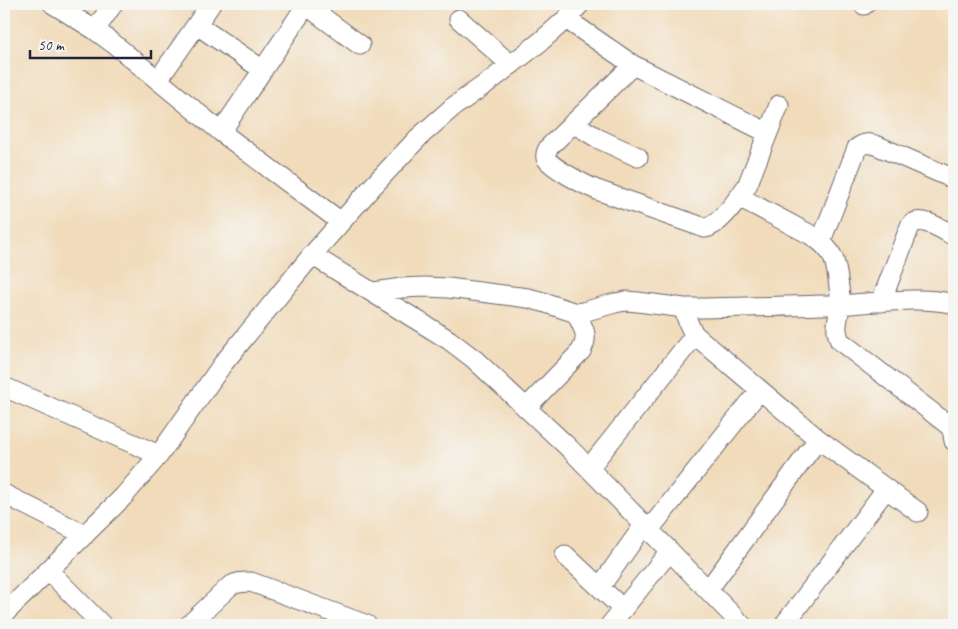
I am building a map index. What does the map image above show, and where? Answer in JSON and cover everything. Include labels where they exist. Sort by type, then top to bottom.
[{"type":"street","points":[[53,4],[114,44],[221,132],[341,222]]},
{"type":"street","points":[[95,30],[113,4]]},
{"type":"street","points":[[158,80],[211,4]]},
{"type":"street","points":[[221,132],[307,4],[360,45]]},
{"type":"street","points":[[4,614],[123,497],[159,455],[222,365],[312,254],[372,187],[420,137],[453,107],[540,42],[566,20],[580,4]]},
{"type":"street","points":[[460,19],[511,64]]},
{"type":"street","points":[[566,20],[633,65],[768,133]]},
{"type":"street","points":[[197,25],[262,70]]},
{"type":"street","points":[[633,65],[549,147],[546,152],[546,158],[580,183],[705,228],[717,223],[739,197],[750,180],[779,105]]},
{"type":"street","points":[[573,123],[598,139],[638,157]]},
{"type":"street","points":[[821,241],[857,148],[862,144],[869,143],[878,146],[954,179]]},
{"type":"street","points":[[739,197],[811,235],[821,241],[831,252],[836,265],[841,304],[836,327],[836,333],[840,341],[947,424],[952,429],[954,441]]},
{"type":"street","points":[[881,302],[913,222],[926,223],[954,236]]},
{"type":"street","points":[[312,254],[449,340],[474,359],[569,448],[742,625]]},
{"type":"street","points":[[374,292],[402,288],[448,288],[528,298],[584,311],[616,302],[638,302],[684,308],[927,301],[954,304]]},
{"type":"street","points":[[684,308],[687,322],[695,335],[818,439],[918,512]]},
{"type":"street","points":[[526,408],[581,351],[586,340],[584,311]]},
{"type":"street","points":[[589,468],[695,335]]},
{"type":"street","points":[[4,387],[159,455]]},
{"type":"street","points":[[600,587],[760,390]]},
{"type":"street","points":[[708,590],[818,439]]},
{"type":"street","points":[[784,625],[886,489]]},
{"type":"street","points":[[4,494],[85,536]]},
{"type":"street","points":[[610,625],[670,551]]},
{"type":"street","points":[[565,555],[623,609]]},
{"type":"street","points":[[49,571],[102,625]]},
{"type":"street","points":[[189,625],[230,586],[243,582],[251,582],[367,625]]}]
